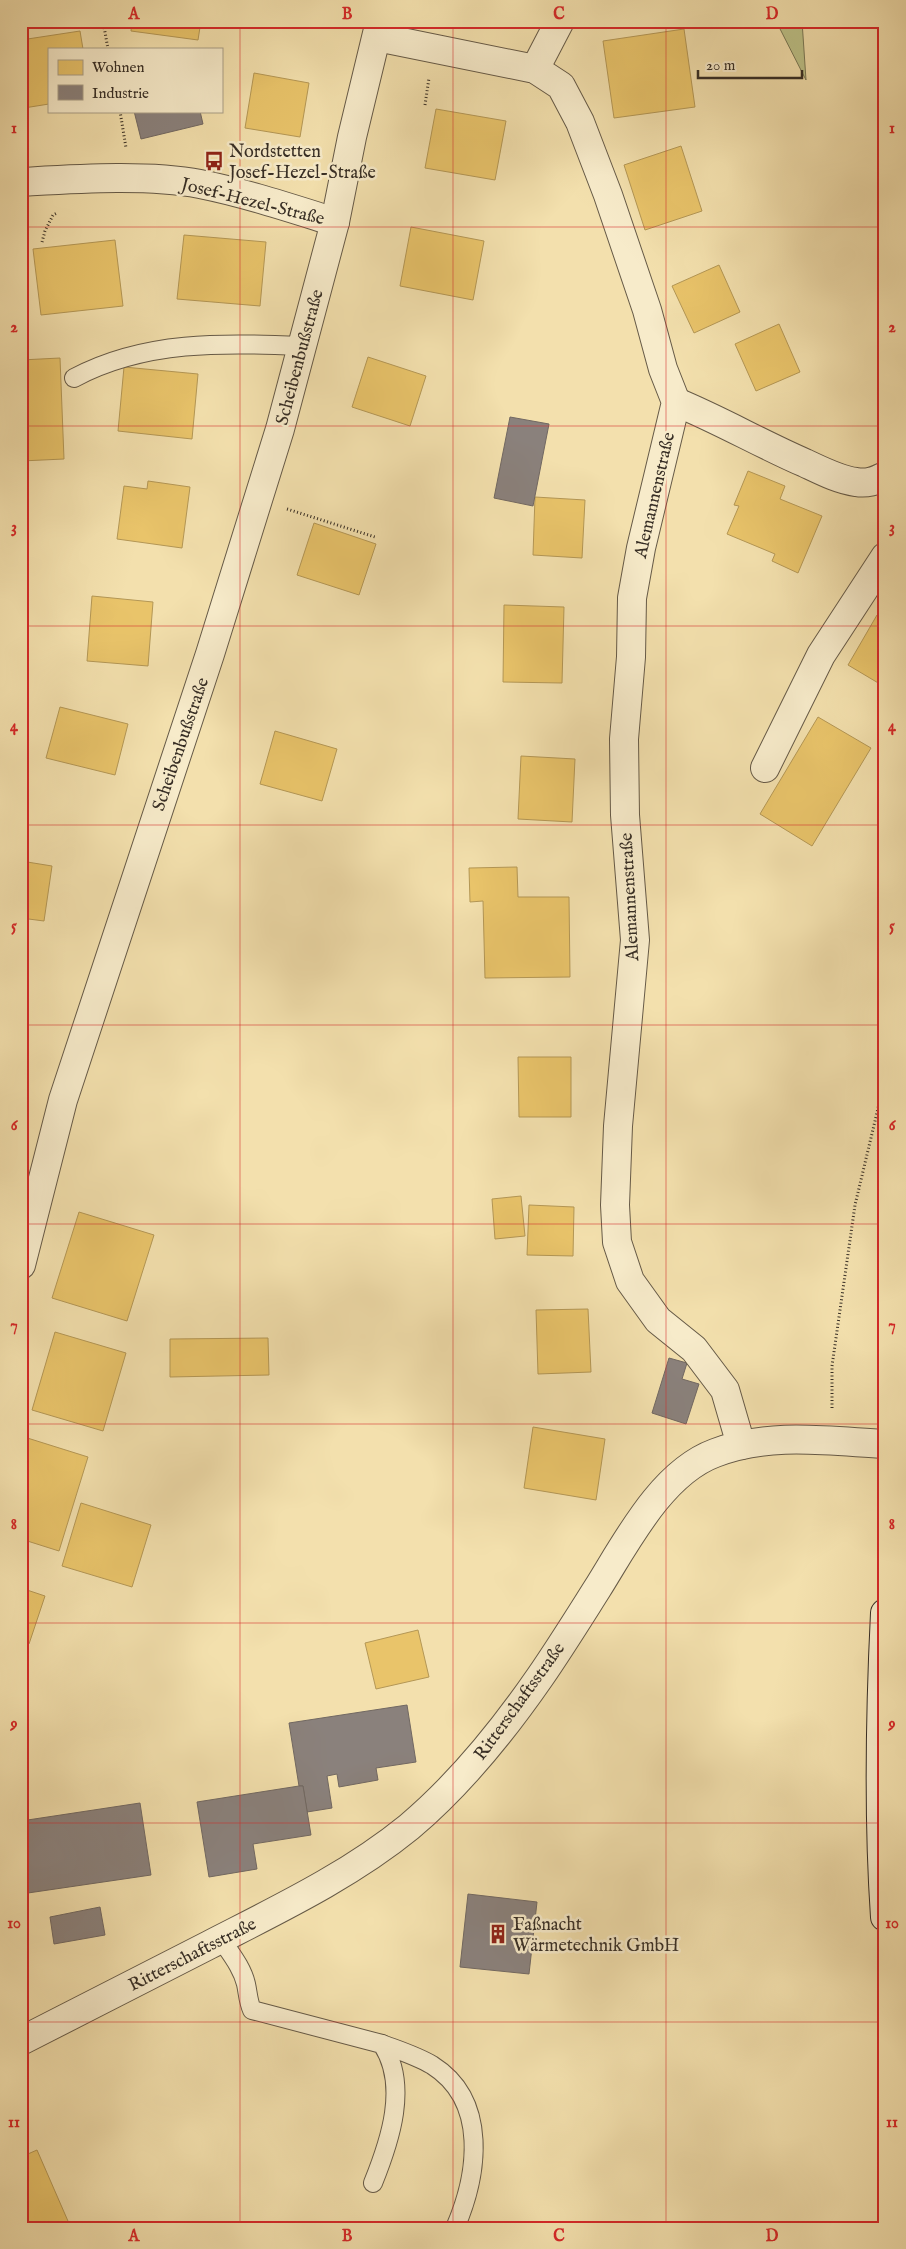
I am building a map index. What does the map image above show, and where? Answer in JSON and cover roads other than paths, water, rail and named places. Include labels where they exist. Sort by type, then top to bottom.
[{"type":"street","points":[[535,69],[560,21]]},
{"type":"street","points":[[378,29],[535,69],[561,86],[580,122],[644,301],[658,345],[663,369],[676,402],[701,412],[770,448],[846,480],[872,482],[885,476]]},
{"type":"street","name":"Scheibenbußstraße","points":[[21,1265],[63,1100],[210,654],[280,429],[335,222],[352,138],[378,29]]},
{"type":"street","name":"Josef-Hezel-Straße","points":[[21,182],[131,179],[199,184],[255,198],[335,222]]},
{"type":"street","name":"Alemannenstraße","points":[[676,402],[641,548],[632,598],[631,657],[624,739],[624,815],[635,940],[618,1126],[615,1205],[617,1242],[630,1281],[658,1320],[694,1349],[725,1390],[741,1445]]},
{"type":"street","points":[[765,768],[821,655],[885,557]]},
{"type":"street","name":"Ritterschaftsstraße","points":[[21,2041],[288,1906],[379,1849],[409,1826],[459,1780],[499,1734],[540,1677],[626,1542],[659,1496],[691,1465],[713,1454],[741,1445],[779,1439],[885,1444]]},
{"type":"street","points":[[885,1613],[880,1729],[881,1840],[885,1917]]},
{"type":"lane","points":[[74,378],[95,366],[127,355],[173,346],[236,343],[302,346]]},
{"type":"lane","points":[[221,1939],[236,1960],[246,1983],[248,1999],[252,2010],[382,2044],[432,2065],[453,2083],[468,2108],[474,2135],[473,2175],[465,2206],[455,2228]]},
{"type":"lane","points":[[373,2183],[385,2154],[395,2116],[393,2073],[390,2055],[382,2044]]},
{"type":"place","name":"Nordstetten Josef-Hezel-Straße","points":[[214,161]]},
{"type":"place","name":"Faßnacht Wärmetechnik GmbH","points":[[498,1934]]}]
